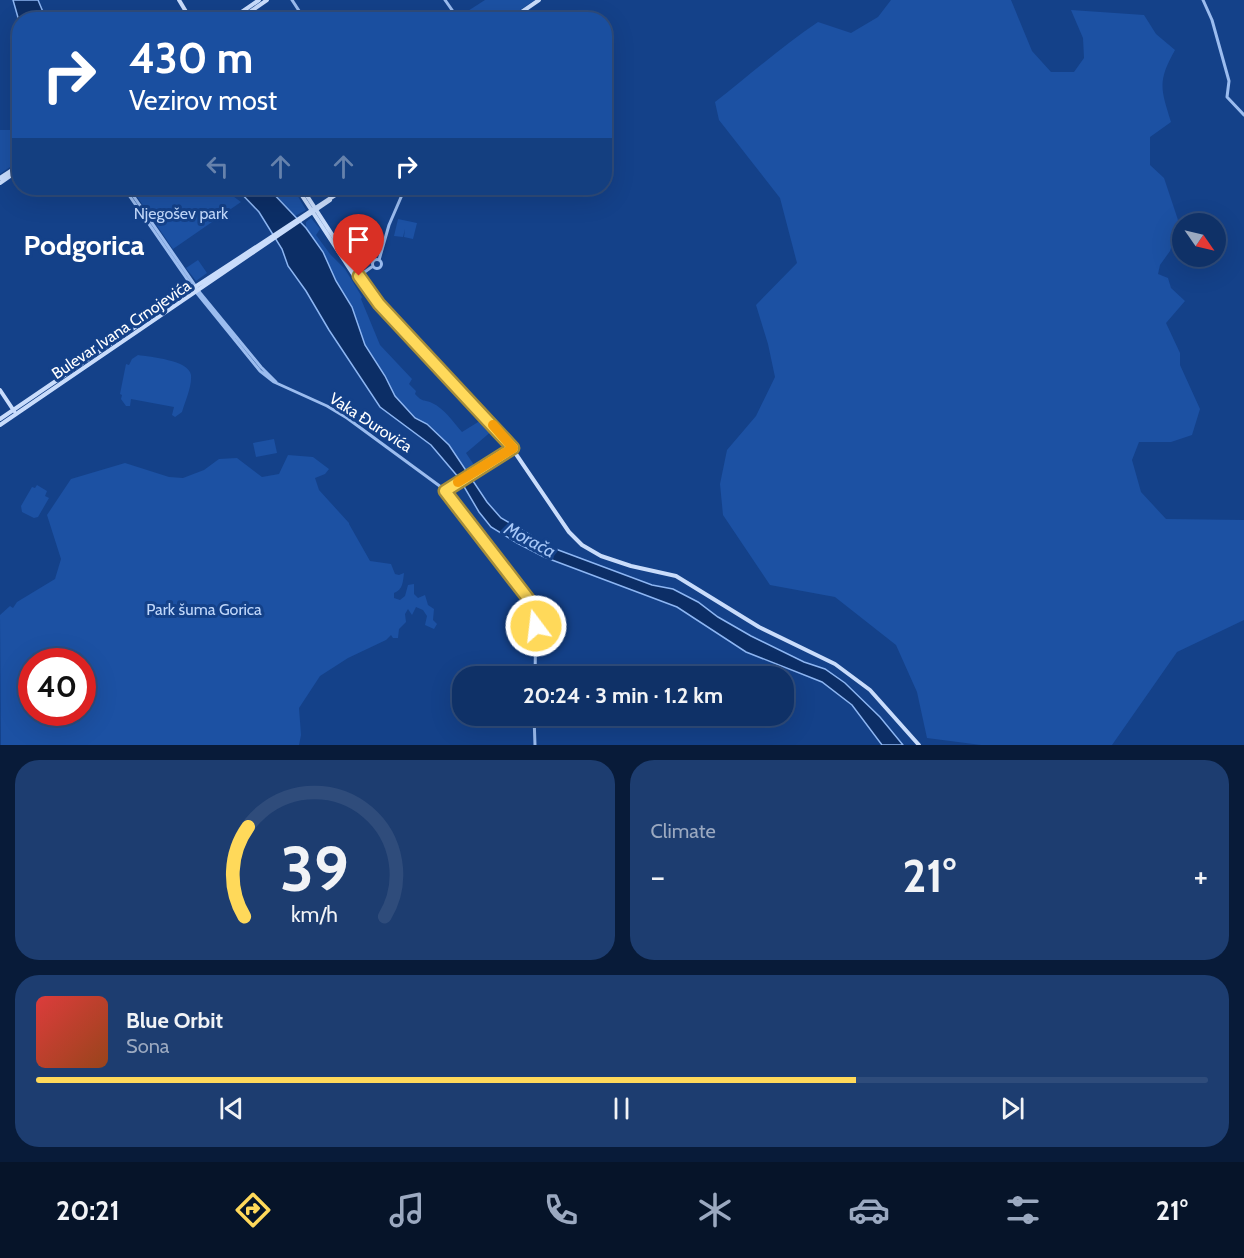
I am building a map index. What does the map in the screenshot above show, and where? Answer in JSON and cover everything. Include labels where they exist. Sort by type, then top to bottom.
[{"type":"main road","points":[[241,12],[258,0]]},
{"type":"main road","points":[[250,12],[267,0]]},
{"type":"main road","points":[[522,12],[539,0]]},
{"type":"main road","points":[[303,195],[314,209]]},
{"type":"main road","points":[[306,195],[377,307],[505,440]]},
{"type":"main road","name":"Bulevar Ivana Crnojevića","points":[[0,425],[15,412],[335,195]]},
{"type":"main road","points":[[357,277],[379,304],[505,440],[568,531],[584,547],[622,563],[675,576],[759,627],[832,662],[869,690],[919,745]]},
{"type":"main road","points":[[0,390],[15,412]]},
{"type":"main road","name":"Bulevar Ivana Crnojevića","points":[[0,419],[15,412]]},
{"type":"main road","points":[[503,454],[505,440]]},
{"type":"street","points":[[1203,0],[1212,20],[1229,81],[1227,97],[1244,115]]},
{"type":"street","name":"Vaka Đurovića","points":[[131,195],[196,289],[277,383],[347,417],[445,491],[530,601],[535,612],[535,666]]},
{"type":"street","points":[[374,266],[377,269],[381,267],[382,263],[379,260],[389,225],[402,195]]},
{"type":"street","points":[[357,277],[379,260]]},
{"type":"street","points":[[445,491],[513,450]]},
{"type":"street","points":[[534,726],[535,745]]},
{"type":"green space","points":[[485,0],[535,0],[517,12],[466,12]]},
{"type":"green space","points":[[891,0],[1011,0],[1032,51],[1051,72],[1074,72],[1084,58],[1083,38],[1071,10],[1144,15],[1156,34],[1175,50],[1163,78],[1163,93],[1171,122],[1150,137],[1150,165],[1164,178],[1176,213],[1172,213],[1172,245],[1160,265],[1158,274],[1168,278],[1171,288],[1185,301],[1166,323],[1180,353],[1180,365],[1200,409],[1192,435],[1171,442],[1139,442],[1132,460],[1141,492],[1166,519],[1244,520],[1244,620],[1177,652],[1112,745],[981,745],[927,738],[917,692],[896,645],[835,597],[770,585],[723,515],[720,484],[727,450],[756,416],[775,377],[756,305],[797,263],[780,198],[719,120],[715,102],[818,22],[851,33],[878,17]]},
{"type":"green space","points":[[0,130],[12,130],[12,166],[0,174]]},
{"type":"green space","name":"Njegošev park","points":[[136,195],[232,195],[241,202],[173,249]]},
{"type":"green space","points":[[275,195],[297,195],[306,210],[295,216]]},
{"type":"green space","points":[[311,218],[320,229],[316,235],[345,269],[362,297],[380,345],[412,379],[409,384],[416,391],[415,394],[422,400],[441,408],[462,432],[483,419],[493,430],[466,453],[476,468],[468,473],[449,445],[427,424],[415,418],[395,396],[365,346],[352,307],[336,281],[327,260],[306,228],[306,222]]},
{"type":"green space","points":[[398,219],[417,223],[413,239],[404,237],[405,229],[403,237],[394,236]]},
{"type":"green space","points":[[198,260],[207,273],[196,281],[186,268]]},
{"type":"green space","points":[[138,355],[168,360],[189,370],[191,380],[188,394],[182,412],[175,417],[172,415],[174,407],[131,399],[130,406],[126,406],[121,399],[126,364],[129,365]]},
{"type":"green space","points":[[274,439],[277,453],[256,457],[253,443]]},
{"type":"green space","name":"Park šuma Gorica","points":[[288,455],[313,457],[329,469],[325,474],[315,478],[319,490],[349,523],[370,561],[391,564],[395,574],[404,573],[402,585],[394,593],[394,598],[400,600],[405,596],[408,585],[414,584],[414,594],[418,598],[425,595],[428,605],[434,609],[433,620],[437,624],[434,629],[425,625],[427,616],[423,610],[416,607],[412,615],[408,609],[405,614],[406,622],[399,629],[398,638],[393,638],[391,635],[386,640],[348,658],[320,676],[299,708],[301,735],[299,745],[1,745],[0,615],[10,606],[13,608],[17,602],[55,579],[61,559],[47,515],[71,479],[125,463],[169,477],[183,478],[204,470],[219,459],[237,458],[262,477],[279,474]]},
{"type":"green space","points":[[37,485],[47,491],[45,496],[49,498],[38,517],[34,518],[22,512],[21,506],[32,487],[35,488]]},
{"type":"water","points":[[13,0],[38,0],[43,12],[16,12]]},
{"type":"water","name":"Morača","points":[[243,195],[275,195],[306,228],[323,252],[336,281],[352,307],[365,345],[395,396],[415,418],[427,424],[449,445],[487,502],[501,518],[553,548],[652,585],[673,589],[751,636],[804,662],[825,669],[845,683],[880,717],[903,745],[882,745],[852,705],[822,682],[794,671],[794,666],[781,666],[746,652],[677,607],[544,557],[491,527],[479,512],[459,478],[431,445],[380,407],[288,266],[282,249],[259,212]]},
{"type":"slow traffic","points":[[458,482],[513,448],[493,425]]},
{"type":"district","name":"Podgorica","points":[[84,245]]},
{"type":"route","points":[[359,276],[379,304],[513,448],[445,491],[530,601],[535,612],[536,626]]}]
